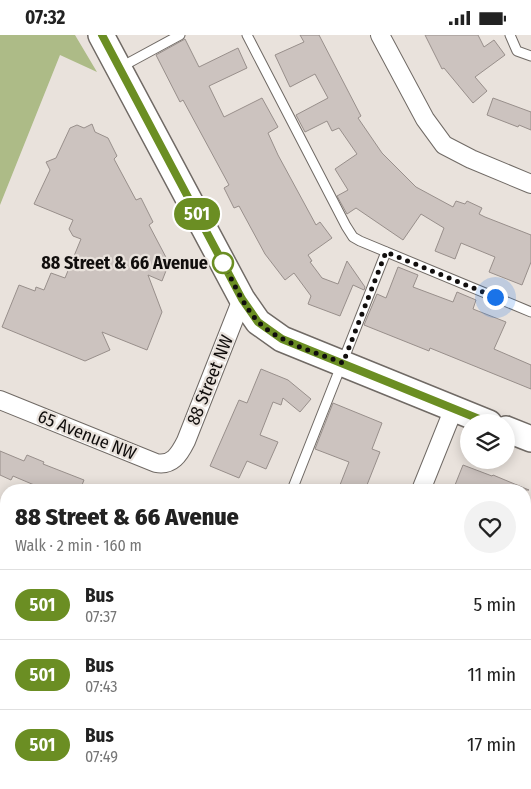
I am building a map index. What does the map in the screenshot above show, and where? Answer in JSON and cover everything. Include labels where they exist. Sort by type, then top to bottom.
[{"type":"street","points":[[102,35],[242,299],[253,316],[274,335],[468,414]]},
{"type":"street","points":[[380,35],[425,119],[444,145],[471,159],[531,184]]},
{"type":"street","name":"88 Street NW","points":[[174,459],[186,441],[242,299]]},
{"type":"street","name":"65 Avenue NW","points":[[0,400],[156,463],[162,464],[174,459]]},
{"type":"street","points":[[423,484],[454,408]]},
{"type":"street","points":[[515,433],[531,439]]},
{"type":"lane","points":[[118,68],[180,35]]},
{"type":"lane","points":[[247,35],[353,237],[531,312]]},
{"type":"lane","points":[[510,35],[518,51],[531,57]]},
{"type":"lane","points":[[294,484],[386,252]]},
{"type":"green space","points":[[0,35],[75,35],[97,72],[60,55],[0,205]]},
{"type":"building","points":[[300,35],[319,35],[361,116],[358,118],[382,153],[416,187],[453,207],[456,201],[465,204],[467,201],[482,208],[479,214],[531,235],[531,262],[522,285],[489,272],[495,257],[461,243],[455,259],[435,251],[444,228],[421,214],[403,240],[356,208],[347,214],[337,196],[348,190],[335,169],[357,154],[339,128],[332,131],[327,121],[305,132],[296,115],[328,98],[315,74],[290,87],[275,55],[304,42]]},
{"type":"building","points":[[425,35],[478,35],[484,47],[494,40],[505,55],[475,77],[487,91],[473,103],[444,68],[442,69]]},
{"type":"building","points":[[185,39],[199,67],[238,48],[247,68],[209,86],[224,117],[262,98],[278,127],[268,133],[278,155],[316,225],[320,222],[332,238],[308,255],[312,261],[310,262],[322,278],[338,284],[347,261],[365,287],[364,290],[353,285],[340,316],[308,304],[311,296],[294,273],[285,280],[265,254],[239,206],[234,208],[224,188],[229,185],[183,100],[180,102],[156,55]]},
{"type":"building","points":[[493,98],[531,112],[531,130],[487,115]]},
{"type":"building","points":[[92,124],[95,132],[108,138],[117,156],[114,159],[136,200],[141,198],[153,222],[149,225],[169,263],[162,281],[148,275],[162,312],[147,350],[102,332],[110,350],[85,361],[2,327],[19,285],[35,291],[36,287],[44,290],[51,273],[65,278],[81,239],[73,236],[69,229],[73,220],[34,204],[50,170],[46,162],[56,158],[70,128],[77,125],[84,128]]},
{"type":"building","points":[[398,267],[418,275],[413,287],[453,302],[457,292],[476,300],[473,309],[506,322],[494,349],[531,365],[531,389],[430,348],[429,351],[364,325],[377,294],[386,298]]},
{"type":"building","points":[[261,369],[288,380],[311,399],[300,412],[283,398],[281,405],[273,402],[260,435],[278,442],[266,469],[247,461],[239,478],[210,466],[239,400],[247,403]]},
{"type":"building","points":[[333,403],[382,423],[372,449],[380,452],[367,484],[340,484],[349,462],[315,449]]},
{"type":"building","points":[[0,451],[24,461],[27,455],[44,462],[43,464],[84,480],[82,484],[32,484],[13,476],[11,480],[0,475]]},
{"type":"building","points":[[461,469],[474,469],[515,484],[455,484]]},
{"type":"bus line","name":"501","points":[[102,35],[242,299],[258,322],[282,339],[467,414]]},
{"type":"place","name":"88 Street & 66 Avenue","points":[[223,263]]},
{"type":"route","points":[[223,263],[253,316],[266,329],[282,339],[343,363],[386,252],[495,297]]}]
